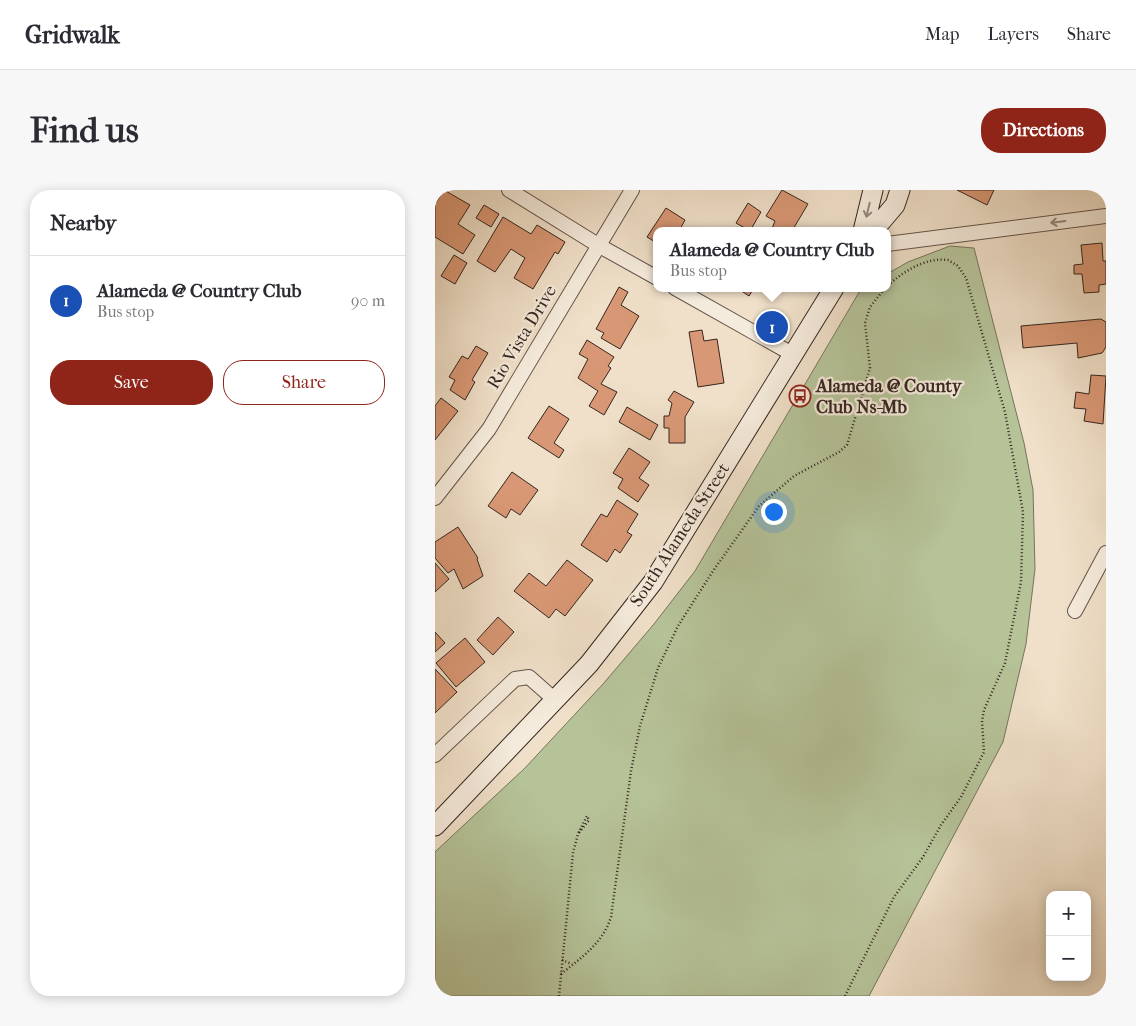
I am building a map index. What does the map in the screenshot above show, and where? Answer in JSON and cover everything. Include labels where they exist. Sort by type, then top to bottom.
[{"type":"main road","points":[[864,227],[873,190]]},
{"type":"main road","points":[[876,227],[895,205],[900,190]]},
{"type":"main road","name":"South Alameda Street","points":[[435,826],[589,664],[653,582],[833,292]]},
{"type":"street","points":[[509,190],[598,245],[653,276]]},
{"type":"street","name":"Rio Vista Drive","points":[[435,498],[489,429],[632,190]]},
{"type":"street","points":[[891,243],[1106,216]]},
{"type":"street","points":[[682,292],[794,354]]},
{"type":"street","points":[[1075,610],[1106,553]]},
{"type":"street","points":[[435,755],[515,679],[529,677],[555,700]]},
{"type":"path","points":[[845,996],[894,897],[923,857],[941,825],[961,797],[984,752],[983,716],[1005,663],[1015,622],[1023,570],[1023,512],[1005,412],[975,307],[962,271],[948,260],[934,260],[906,271],[891,283]]},
{"type":"path","points":[[561,974],[595,944],[609,926],[634,754],[645,708],[658,668],[689,607],[755,511],[785,482],[839,452],[847,445],[870,368],[865,323],[869,307],[882,292]]},
{"type":"path","points":[[559,996],[573,853],[578,834],[580,828],[587,816],[589,820],[578,834]]},
{"type":"path","points":[[562,960],[572,964]]},
{"type":"green space","points":[[950,246],[974,248],[1024,443],[1033,490],[1035,569],[1026,644],[1003,742],[869,996],[435,996],[435,852],[525,768],[603,684],[654,624],[695,571],[859,292],[891,292],[891,272],[908,262]]},
{"type":"building","points":[[444,190],[470,205],[458,224],[475,235],[463,254],[435,237],[435,204]]},
{"type":"building","points":[[782,190],[808,204],[794,227],[773,227],[775,221],[766,216]]},
{"type":"building","points":[[957,190],[994,190],[987,205]]},
{"type":"building","points":[[748,203],[761,212],[752,227],[743,227],[736,223]]},
{"type":"building","points":[[484,205],[499,214],[491,227],[476,218]]},
{"type":"building","points":[[666,208],[685,220],[681,227],[654,227]]},
{"type":"building","points":[[503,217],[531,234],[537,225],[565,242],[558,254],[555,252],[533,289],[514,278],[525,258],[511,249],[495,272],[477,261]]},
{"type":"building","points":[[653,228],[653,241],[647,237]]},
{"type":"building","points":[[1102,243],[1103,261],[1106,261],[1106,284],[1099,285],[1099,292],[1084,293],[1082,274],[1074,274],[1074,265],[1083,264],[1081,245]]},
{"type":"building","points":[[454,255],[467,263],[455,284],[441,276]]},
{"type":"building","points":[[619,287],[628,292],[621,305],[639,316],[620,349],[601,338],[604,333],[596,329]]},
{"type":"building","points":[[743,292],[752,292],[749,296]]},
{"type":"building","points":[[1101,319],[1106,322],[1106,347],[1102,353],[1078,358],[1077,343],[1023,348],[1021,326]]},
{"type":"building","points":[[702,330],[704,341],[717,339],[724,383],[698,387],[689,332]]},
{"type":"building","points":[[587,340],[614,357],[608,366],[611,368],[601,384],[617,392],[604,415],[589,406],[598,391],[578,378],[588,359],[579,354]]},
{"type":"building","points":[[476,346],[488,353],[472,380],[475,382],[465,400],[450,390],[455,380],[449,377],[462,356],[468,359]]},
{"type":"building","points":[[1091,375],[1106,376],[1103,424],[1084,421],[1086,409],[1074,408],[1076,392],[1089,394]]},
{"type":"building","points":[[674,391],[694,402],[685,417],[685,443],[669,443],[669,428],[664,428],[664,416],[669,416],[672,403],[668,400]]},
{"type":"building","points":[[441,398],[458,411],[435,440],[435,406]]},
{"type":"building","points":[[549,406],[569,419],[554,443],[564,450],[559,458],[528,438]]},
{"type":"building","points":[[627,407],[658,425],[650,440],[619,422]]},
{"type":"building","points":[[629,448],[650,462],[639,478],[649,485],[638,502],[618,488],[623,479],[613,473]]},
{"type":"building","points":[[512,472],[538,490],[520,515],[511,509],[506,518],[488,506]]},
{"type":"building","points":[[617,500],[638,514],[627,532],[632,535],[620,553],[615,549],[607,562],[581,545],[601,514],[607,517]]},
{"type":"building","points":[[458,527],[478,558],[483,576],[463,589],[454,569],[448,573],[435,558],[435,542]]},
{"type":"building","points":[[567,560],[593,580],[565,616],[556,609],[549,618],[514,591],[529,573],[546,586]]},
{"type":"building","points":[[435,563],[449,579],[435,592]]},
{"type":"building","points":[[498,617],[514,632],[493,655],[477,640]]},
{"type":"building","points":[[435,632],[445,643],[435,652]]},
{"type":"building","points":[[465,638],[485,662],[456,687],[436,663]]},
{"type":"building","points":[[435,669],[457,692],[435,713]]},
{"type":"place","name":"Alameda @ Country Club","points":[[772,327]]},
{"type":"place","name":"Alameda @ County Club Ns-Mb","points":[[800,396]]}]
